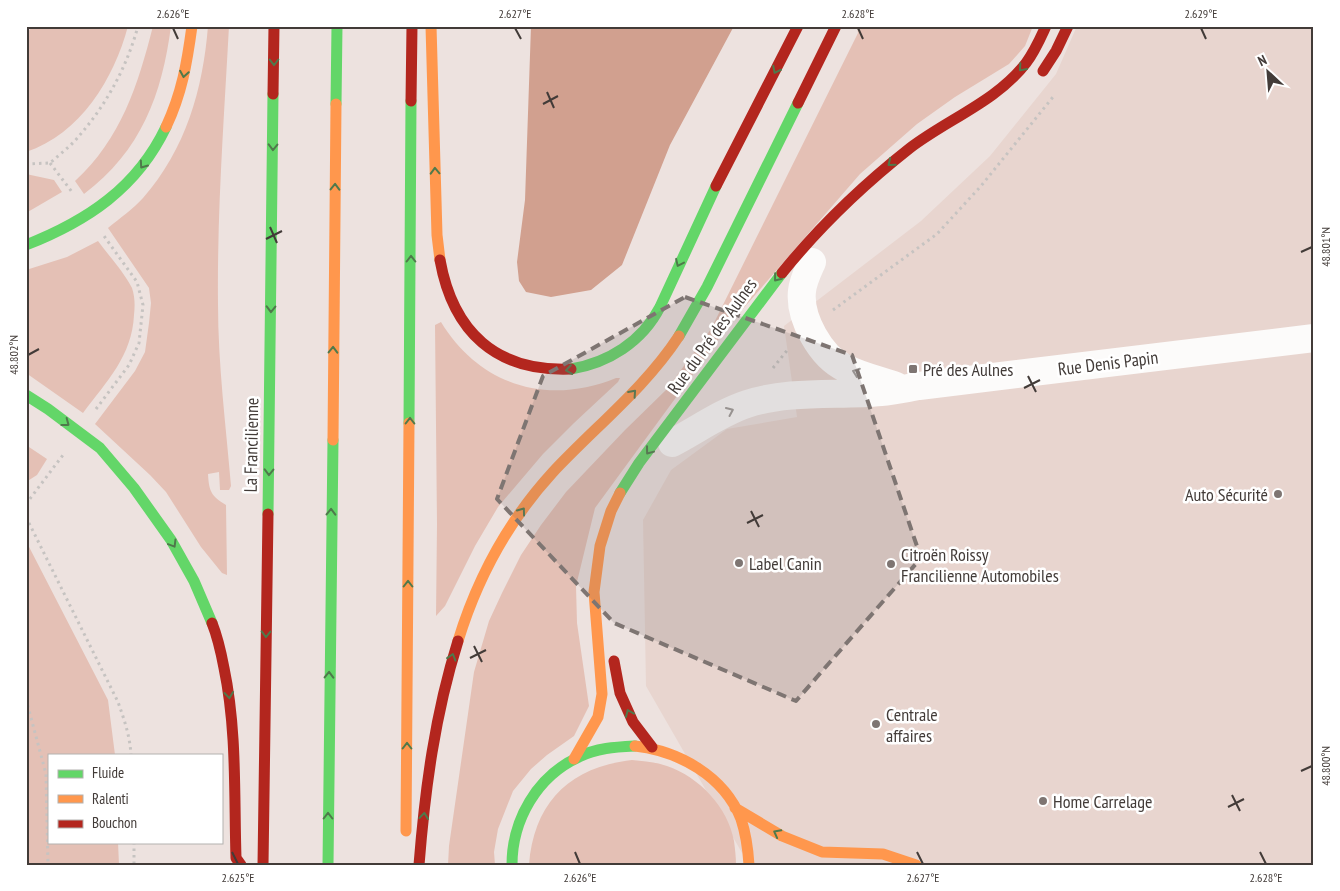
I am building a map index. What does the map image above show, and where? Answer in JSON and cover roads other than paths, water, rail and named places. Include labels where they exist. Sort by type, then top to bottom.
[{"type":"main road","points":[[26,245],[52,236],[77,223],[110,200],[133,178],[152,152],[168,123],[184,82],[192,26]]},
{"type":"main road","name":"La Francilienne","points":[[262,865],[274,26]]},
{"type":"main road","points":[[328,865],[337,26]]},
{"type":"main road","points":[[406,845],[412,26]]},
{"type":"main road","points":[[431,26],[437,235],[441,270],[447,291],[462,322],[487,347],[523,365],[561,371],[586,367],[609,358],[631,343],[654,317],[700,219],[798,26]]},
{"type":"main road","points":[[419,865],[426,790],[447,674],[462,623],[485,572],[508,531],[534,494],[590,433],[627,400],[649,376],[696,309],[736,232],[836,26]]},
{"type":"main road","name":"Rue du Pré des Aulnes","points":[[574,759],[598,717],[602,694],[594,592],[597,565],[606,528],[611,510],[623,487],[770,288],[810,241],[846,203],[895,160],[941,126],[994,94],[1016,76],[1034,54],[1046,26]]},
{"type":"main road","points":[[1033,83],[1056,51],[1068,26]]},
{"type":"main road","points":[[788,294],[815,259]]},
{"type":"main road","points":[[26,395],[100,448],[134,488],[155,517],[171,540],[194,581],[218,637],[229,690],[233,740],[236,858],[241,865]]},
{"type":"main road","name":"Rue du Pré des Aulnes","points":[[668,448],[690,420]]},
{"type":"main road","points":[[612,646],[615,674],[620,693],[633,722],[652,747]]},
{"type":"main road","points":[[512,865],[516,829],[525,808],[538,789],[554,772],[574,759],[592,751],[612,746],[632,745],[652,747],[670,752],[688,760],[714,779],[726,793],[743,826],[749,865]]},
{"type":"main road","points":[[735,808],[782,836],[822,852],[883,854],[916,865]]},
{"type":"main road","points":[[809,861],[822,852]]},
{"type":"street","name":"Rue Denis Papin","points":[[815,259],[806,277],[802,298],[809,328],[816,341],[826,354],[844,368],[902,389]]},
{"type":"street","name":"Rue Denis Papin","points":[[668,448],[719,416],[759,401],[799,395],[882,392],[1314,338]]},
{"type":"place","name":"Pré des Aulnes","points":[[913,369]]},
{"type":"place","name":"Auto Sécurité","points":[[1278,494]]},
{"type":"place","name":"Label Canin","points":[[739,563]]},
{"type":"place","name":"Citroën Roissy Francilienne Automobiles","points":[[891,564]]},
{"type":"place","name":"Centrale affaires","points":[[876,724]]},
{"type":"place","name":"Home Carrelage","points":[[1043,801]]}]
